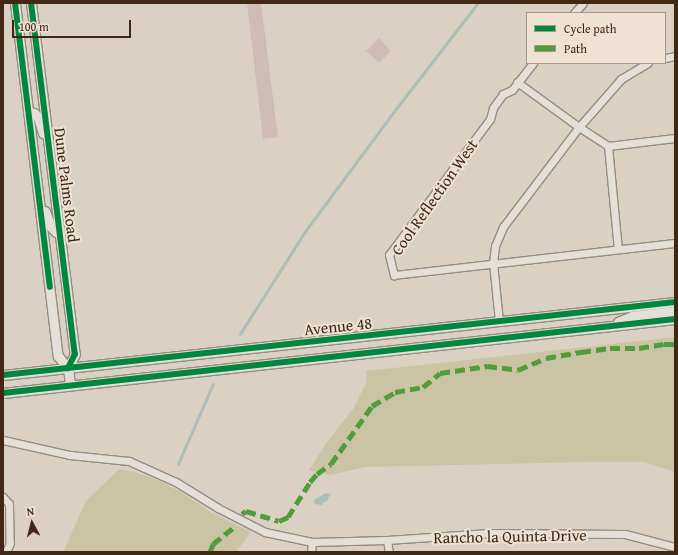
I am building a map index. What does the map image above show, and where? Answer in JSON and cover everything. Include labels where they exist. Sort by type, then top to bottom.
[{"type":"main road","name":"Dune Palms Road","points":[[15,3],[58,356],[68,368],[70,385]]},
{"type":"main road","name":"Dune Palms Road","points":[[29,4],[76,354],[68,368]]},
{"type":"main road","points":[[28,112],[34,113],[38,117],[50,154]]},
{"type":"main road","points":[[38,189],[51,228],[60,233]]},
{"type":"main road","name":"Avenue 48","points":[[3,375],[675,302]]},
{"type":"main road","points":[[607,326],[632,316],[675,312]]},
{"type":"main road","name":"Avenue 48","points":[[3,393],[675,319]]},
{"type":"main road","points":[[499,322],[501,338]]},
{"type":"street","points":[[575,12],[583,3]]},
{"type":"street","name":"Cool Reflection West","points":[[532,64],[512,90],[503,94],[496,103],[490,119],[389,255],[394,275],[675,243]]},
{"type":"street","points":[[499,322],[493,263],[495,246],[503,227],[579,127],[621,79],[646,64]]},
{"type":"street","points":[[518,82],[579,127],[608,146],[675,138]]},
{"type":"street","points":[[608,146],[618,249]]},
{"type":"street","name":"Rancho la Quinta Drive","points":[[3,440],[70,455],[129,462],[176,482],[218,508],[265,532],[312,542],[387,540],[489,533],[625,534],[675,548]]},
{"type":"street","points":[[3,496],[9,504],[10,543],[6,552]]},
{"type":"street","points":[[387,540],[388,552]]},
{"type":"street","points":[[311,552],[312,542]]},
{"type":"shaded area","points":[[675,337],[675,472],[644,462],[365,467],[330,475],[309,470],[327,442],[353,409],[367,381],[366,371]]},
{"type":"shaded area","points":[[119,469],[135,472],[158,480],[181,492],[212,513],[251,532],[236,552],[63,552],[86,501]]},
{"type":"water","points":[[326,493],[331,494],[328,501],[324,502],[322,505],[315,504],[314,500]]},
{"type":"building","points":[[247,3],[261,3],[278,137],[263,139]]},
{"type":"building","points":[[379,38],[391,51],[379,63],[366,51]]},
{"type":"waterway","points":[[240,334],[304,233],[389,118],[478,3]]},
{"type":"waterway","points":[[178,464],[213,384]]},
{"type":"marked path","points":[[242,514],[246,511],[279,521],[288,517],[310,482],[317,474],[331,464],[372,406],[395,392],[423,387],[440,373],[487,366],[518,370],[546,358],[581,352],[610,348],[639,348],[664,344],[675,344]]},
{"type":"marked path","points":[[210,552],[213,544],[234,527]]},
{"type":"cycle path","points":[[15,3],[50,287]]},
{"type":"cycle path","points":[[31,3],[75,354],[68,368]]},
{"type":"cycle path","points":[[3,375],[675,302]]},
{"type":"cycle path","points":[[3,393],[675,319]]}]
